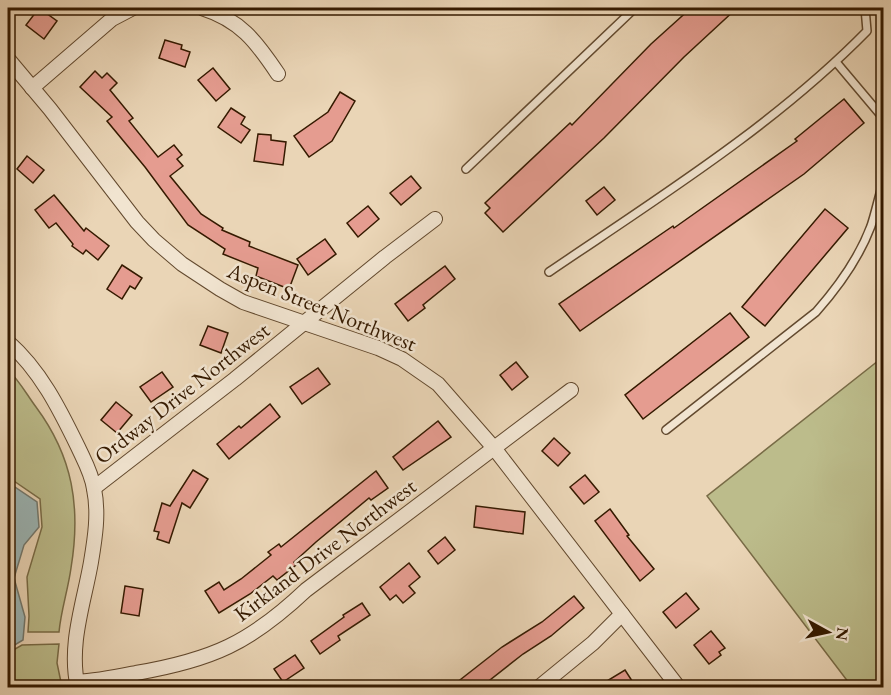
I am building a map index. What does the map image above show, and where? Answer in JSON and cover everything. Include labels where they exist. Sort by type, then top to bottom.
[{"type":"street","points":[[32,88],[112,19],[134,8]]},
{"type":"street","points":[[202,8],[233,22],[257,43],[278,74]]},
{"type":"street","name":"Aspen Street Northwest","points":[[8,59],[137,222],[182,264],[243,302],[378,348],[421,371],[438,384],[494,448],[679,687]]},
{"type":"street","name":"Ordway Drive Northwest","points":[[94,488],[435,219]]},
{"type":"street","points":[[8,342],[29,363],[46,385],[89,470],[94,488],[96,527],[75,642],[74,663],[77,685]]},
{"type":"street","name":"Kirkland Drive Northwest","points":[[77,685],[202,659],[253,634],[284,611],[306,590],[571,390]]},
{"type":"street","points":[[538,687],[593,643],[622,614]]},
{"type":"lane","points":[[466,170],[635,8]]},
{"type":"lane","points":[[549,272],[746,135],[836,62],[867,31],[865,8]]},
{"type":"lane","points":[[836,62],[884,119]]},
{"type":"lane","points":[[666,430],[816,312],[833,293],[863,246],[872,224],[884,180]]},
{"type":"green space","points":[[883,357],[883,687],[852,687],[707,496]]},
{"type":"green space","points":[[8,370],[49,426],[66,464],[71,483],[75,524],[74,546],[59,632],[28,632],[27,577],[42,527],[40,499],[14,481],[8,469]]},
{"type":"green space","points":[[59,644],[57,663],[62,687],[8,687],[8,653],[22,645]]},
{"type":"water","points":[[8,476],[12,485],[37,502],[39,527],[24,545],[14,578],[25,617],[23,640],[8,649]]},
{"type":"building","points":[[39,8],[57,21],[44,39],[26,25]]},
{"type":"building","points":[[691,8],[737,8],[684,57],[604,138],[503,232],[485,213],[490,208],[485,203],[570,123],[572,125],[651,44]]},
{"type":"building","points":[[165,40],[182,45],[181,49],[190,52],[185,67],[159,58]]},
{"type":"building","points":[[213,68],[230,89],[216,101],[198,80]]},
{"type":"building","points":[[95,71],[102,78],[107,73],[117,83],[110,90],[133,118],[129,121],[158,157],[174,145],[182,155],[177,159],[183,166],[170,176],[201,214],[223,228],[222,230],[250,242],[249,246],[298,265],[289,289],[256,276],[258,268],[223,254],[225,249],[188,225],[107,121],[112,117],[80,87]]},
{"type":"building","points":[[340,92],[355,101],[332,141],[309,157],[294,136],[328,112]]},
{"type":"building","points":[[844,99],[864,123],[804,174],[580,331],[559,304],[673,226],[674,228],[797,141],[795,139]]},
{"type":"building","points":[[231,108],[245,117],[241,124],[250,130],[241,143],[218,127]]},
{"type":"building","points":[[258,134],[271,135],[271,140],[286,142],[283,165],[254,161]]},
{"type":"building","points":[[27,156],[44,170],[33,183],[17,169]]},
{"type":"building","points":[[411,176],[421,188],[401,205],[390,193]]},
{"type":"building","points":[[604,187],[615,200],[597,215],[586,201]]},
{"type":"building","points":[[54,195],[84,231],[86,228],[109,246],[98,260],[86,250],[83,254],[72,246],[73,244],[56,223],[49,228],[35,210]]},
{"type":"building","points":[[368,206],[379,219],[358,237],[347,223]]},
{"type":"building","points":[[825,209],[848,228],[765,326],[742,307]]},
{"type":"building","points":[[325,239],[336,254],[308,275],[297,259]]},
{"type":"building","points":[[122,265],[142,278],[135,289],[130,286],[122,299],[107,289]]},
{"type":"building","points":[[445,266],[455,279],[423,305],[425,308],[408,321],[395,304]]},
{"type":"building","points":[[730,313],[749,337],[643,419],[625,395]]},
{"type":"building","points":[[208,326],[228,333],[221,353],[200,345]]},
{"type":"building","points":[[516,362],[528,377],[512,390],[500,375]]},
{"type":"building","points":[[318,368],[330,384],[302,404],[290,387]]},
{"type":"building","points":[[162,372],[173,387],[151,402],[140,387]]},
{"type":"building","points":[[116,402],[132,415],[117,433],[101,420]]},
{"type":"building","points":[[270,404],[280,417],[229,459],[217,444]]},
{"type":"building","points":[[438,421],[451,437],[403,470],[393,457]]},
{"type":"building","points":[[554,438],[570,453],[558,466],[542,451]]},
{"type":"building","points":[[193,470],[208,479],[190,508],[182,503],[169,543],[157,539],[159,532],[154,531],[162,503],[170,506]]},
{"type":"building","points":[[376,471],[388,488],[371,500],[369,498],[316,542],[294,562],[296,565],[277,580],[273,576],[250,594],[219,613],[205,591],[219,582],[224,590],[241,579],[271,555],[268,552],[279,544],[281,547]]},
{"type":"building","points":[[585,475],[599,492],[584,504],[570,487]]},
{"type":"building","points":[[476,506],[525,512],[523,534],[474,527]]},
{"type":"building","points":[[610,509],[629,535],[627,536],[654,569],[640,581],[595,521]]},
{"type":"building","points":[[445,537],[455,550],[438,564],[428,551]]},
{"type":"building","points":[[409,563],[420,577],[409,586],[415,593],[403,603],[396,595],[390,600],[380,587]]},
{"type":"building","points":[[125,586],[143,589],[139,616],[121,613]]},
{"type":"building","points":[[686,593],[699,609],[676,628],[663,612]]},
{"type":"building","points":[[574,596],[584,608],[551,636],[523,654],[481,687],[451,687],[502,647],[542,622]]},
{"type":"building","points":[[362,603],[370,615],[338,636],[340,640],[320,654],[311,641]]},
{"type":"building","points":[[711,631],[725,648],[719,652],[721,655],[709,664],[694,645]]},
{"type":"building","points":[[295,655],[304,668],[283,682],[274,669]]},
{"type":"building","points":[[625,670],[636,687],[597,687]]}]
